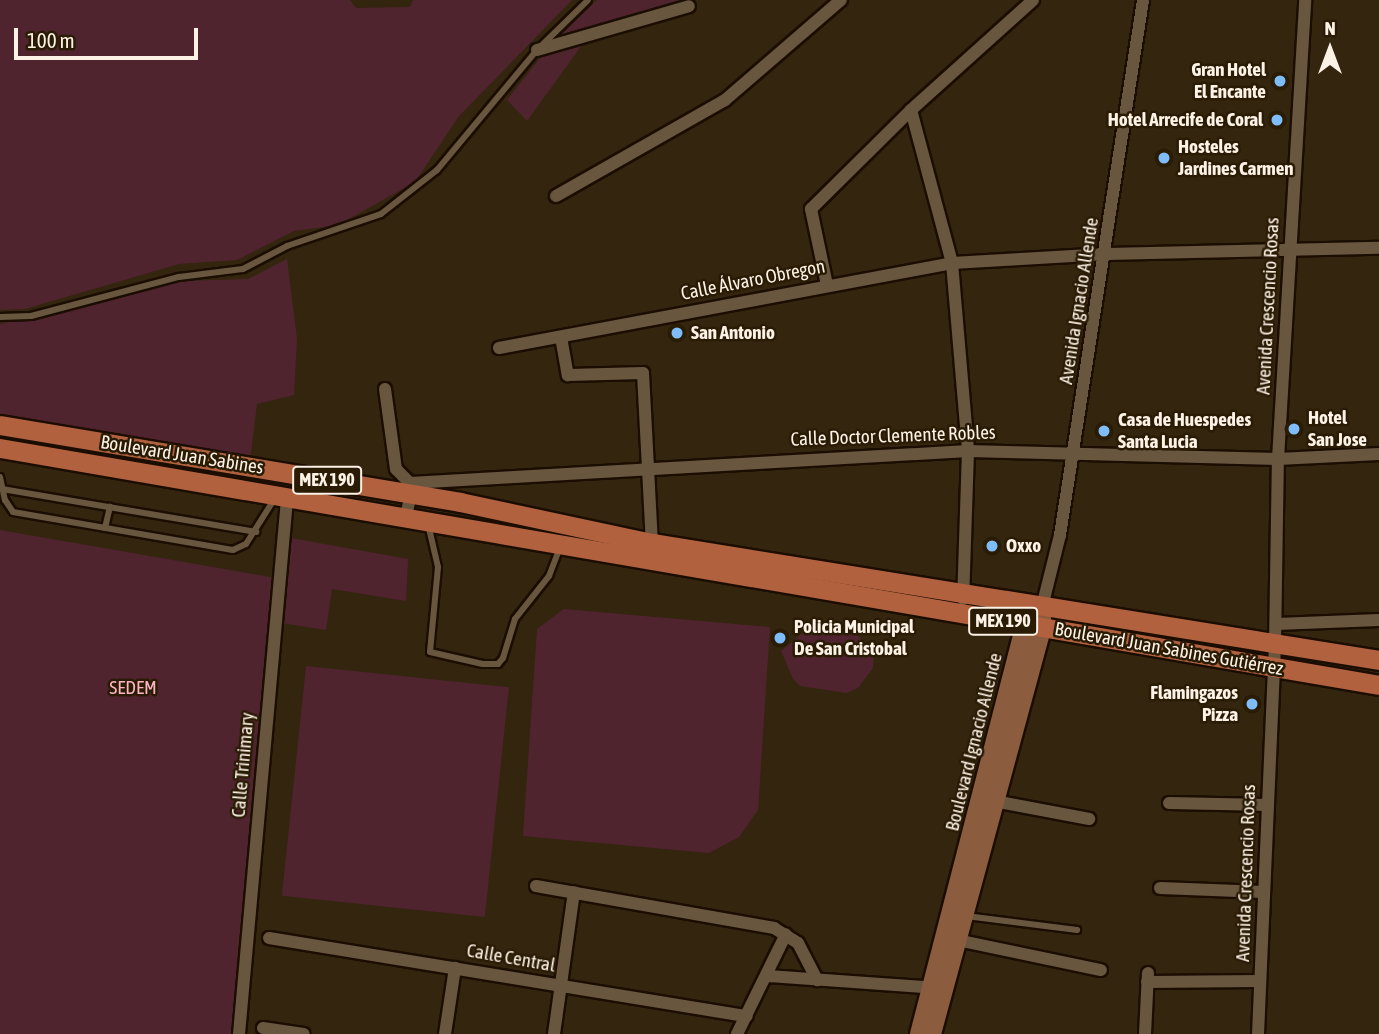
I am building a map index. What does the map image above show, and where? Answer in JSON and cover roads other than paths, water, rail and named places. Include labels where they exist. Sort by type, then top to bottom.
[{"type":"main road","name":"Boulevard Juan Sabines","points":[[0,425],[411,489],[652,543]]},
{"type":"main road","name":"Boulevard Juan Sabines","points":[[0,448],[628,556]]},
{"type":"main road","name":"Boulevard Juan Sabines Gutiérrez","points":[[652,543],[1379,660]]},
{"type":"main road","name":"Boulevard Juan Sabines Gutiérrez","points":[[628,556],[1379,685]]},
{"type":"main road","name":"Boulevard Ignacio Allende","points":[[932,1034],[936,988],[1034,626],[1042,607]]},
{"type":"main road","name":"Boulevard Ignacio Allende","points":[[919,1034],[957,940],[994,801],[1034,626]]},
{"type":"street","points":[[556,196],[725,100],[841,0]]},
{"type":"street","points":[[827,285],[811,209],[911,110],[1033,0]]},
{"type":"street","name":"Avenida Ignacio Allende","points":[[1042,607],[1073,451],[1107,254],[1143,0]]},
{"type":"street","name":"Avenida Crescencio Rosas","points":[[1258,1034],[1276,624],[1278,458],[1304,0]]},
{"type":"street","points":[[537,50],[689,6]]},
{"type":"street","points":[[911,110],[952,263],[968,451],[965,593],[960,613]]},
{"type":"street","name":"Calle Álvaro Obregon","points":[[499,348],[952,263],[1107,254],[1379,248]]},
{"type":"street","points":[[561,337],[568,375],[643,373],[651,466],[652,543]]},
{"type":"street","points":[[385,389],[396,469],[411,489],[405,519]]},
{"type":"street","name":"Calle Doctor Clemente Robles","points":[[411,489],[651,466],[968,451],[1073,451],[1278,458],[1379,454]]},
{"type":"street","name":"Calle Trinimary","points":[[239,1034],[281,498]]},
{"type":"street","points":[[1276,624],[1379,620]]},
{"type":"street","points":[[994,801],[1089,819]]},
{"type":"street","points":[[1169,803],[1268,805]]},
{"type":"street","points":[[536,886],[733,919],[786,934],[798,943],[817,980]]},
{"type":"street","points":[[1160,888],[1264,892]]},
{"type":"street","points":[[554,1034],[574,892]]},
{"type":"street","points":[[737,1034],[786,934]]},
{"type":"street","name":"Calle Central","points":[[269,938],[747,1016]]},
{"type":"street","points":[[957,940],[1101,970]]},
{"type":"street","points":[[445,1034],[455,968]]},
{"type":"street","points":[[767,975],[936,988]]},
{"type":"street","points":[[1144,1034],[1148,977],[1260,981]]},
{"type":"street","points":[[263,1028],[304,1034]]},
{"type":"lane","points":[[0,317],[31,316],[179,276],[243,269],[287,246],[381,214],[437,170],[537,50],[588,0]]},
{"type":"lane","points":[[0,477],[2,489],[13,512],[233,550],[246,544],[281,498]]},
{"type":"lane","points":[[2,489],[256,532]]},
{"type":"lane","points":[[105,528],[110,507]]},
{"type":"lane","points":[[428,523],[438,568],[430,652],[483,664],[498,664],[503,658],[515,619],[549,576],[562,543]]},
{"type":"lane","points":[[964,915],[1077,930]]},
{"type":"place","name":"Gran Hotel El Encante","points":[[1280,81]]},
{"type":"place","name":"Hotel Arrecife de Coral","points":[[1277,120]]},
{"type":"place","name":"Hosteles Jardines Carmen","points":[[1164,158]]},
{"type":"place","name":"San Antonio","points":[[677,333]]},
{"type":"place","name":"Hotel San Jose","points":[[1294,429]]},
{"type":"place","name":"Casa de Huespedes Santa Lucia","points":[[1104,431]]},
{"type":"place","name":"Oxxo","points":[[992,546]]},
{"type":"place","name":"Policia Municipal De San Cristobal","points":[[780,638]]},
{"type":"place","name":"Flamingazos Pizza","points":[[1252,704]]},
{"type":"park label","name":"SEDEM","points":[[133,688]]}]
